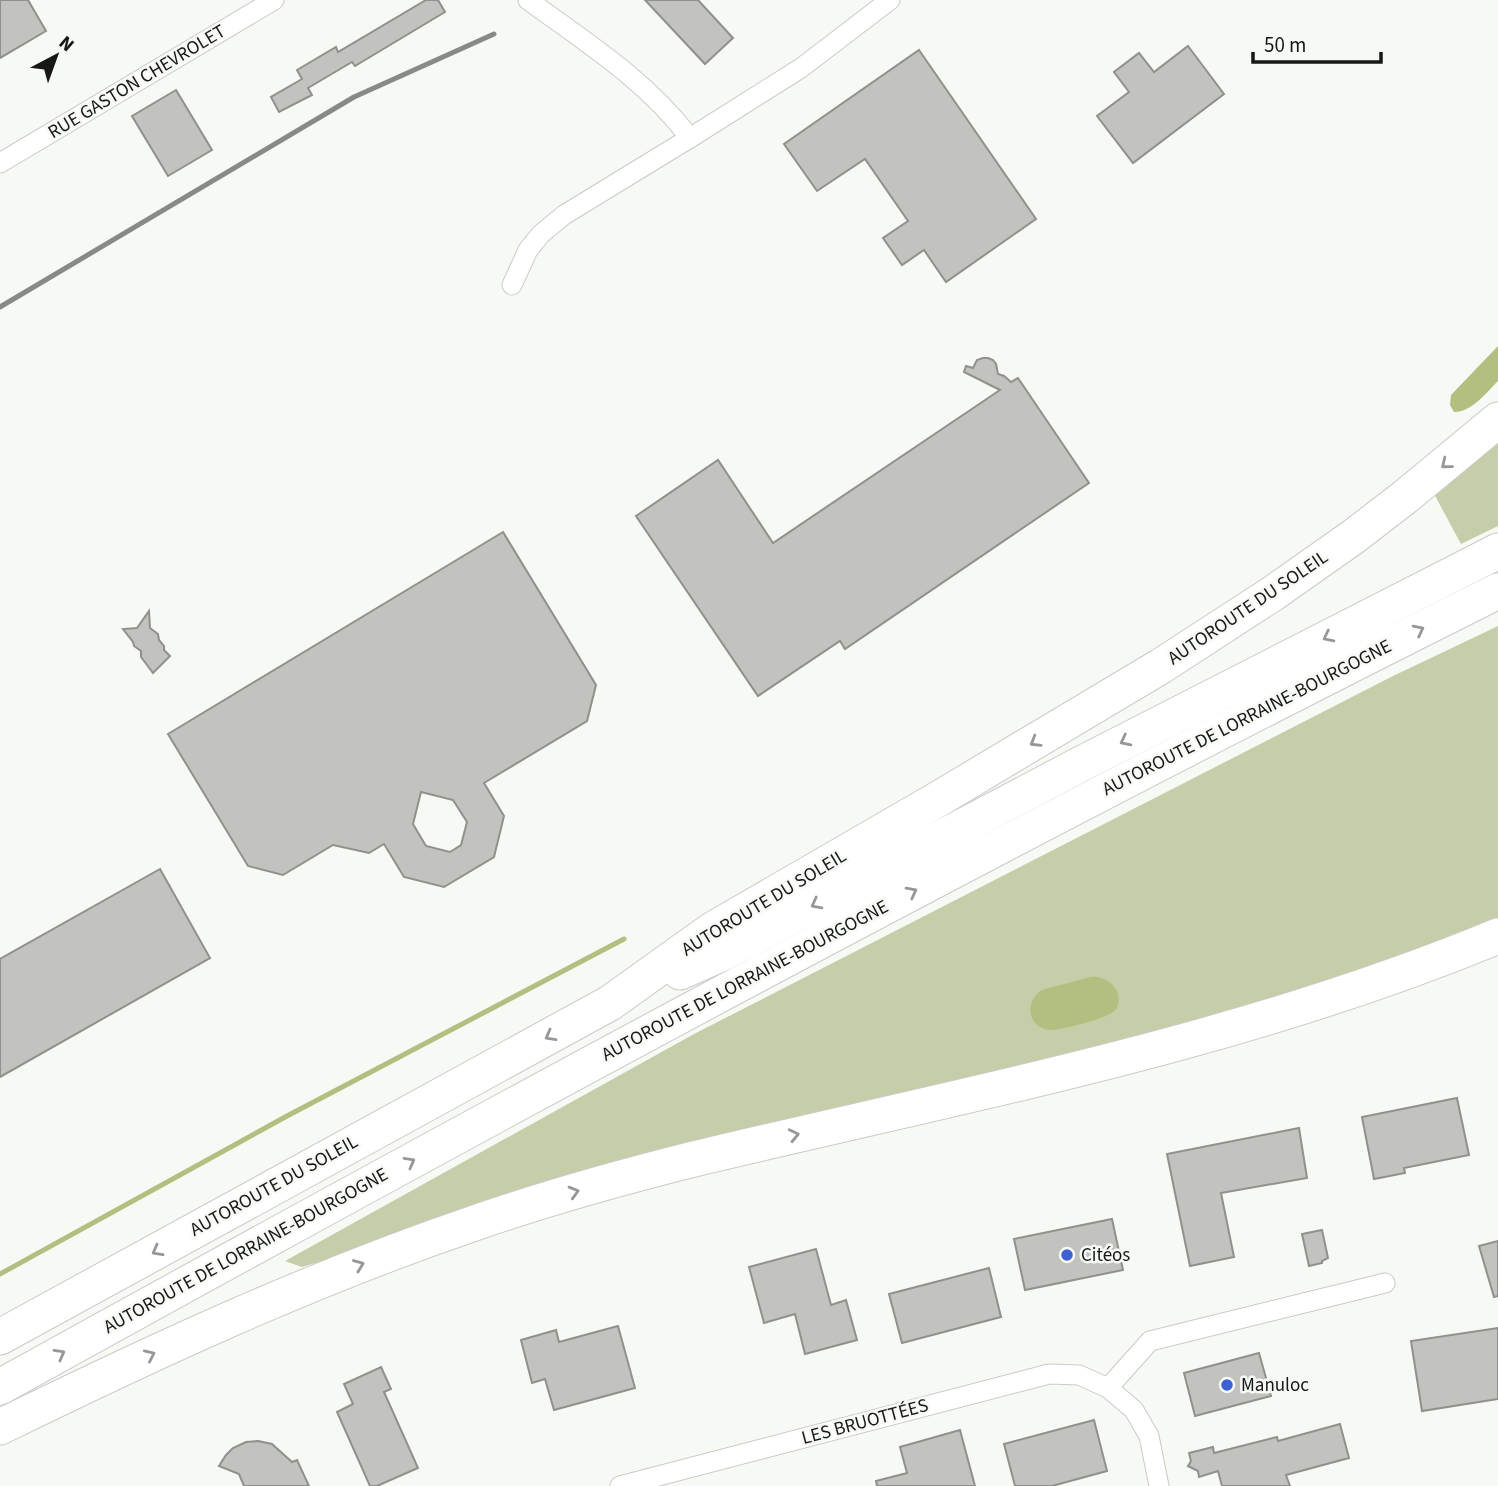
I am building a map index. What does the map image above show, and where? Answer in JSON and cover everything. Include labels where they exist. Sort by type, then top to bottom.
[{"type":"highway","name":"AUTOROUTE DU SOLEIL","points":[[0,1337],[610,1003],[712,930],[1038,741],[1272,594],[1405,497],[1498,420]]},
{"type":"highway","name":"AUTOROUTE DE LORRAINE-BOURGOGNE","points":[[610,1003],[725,952],[1093,758],[1498,551]]},
{"type":"highway","name":"AUTOROUTE DE LORRAINE-BOURGOGNE","points":[[0,1387],[826,937],[1098,794],[1498,591]]},
{"type":"highway","points":[[0,1427],[260,1306],[364,1263],[501,1214],[694,1159],[1086,1067],[1215,1033],[1342,995],[1498,936]]},
{"type":"street","name":"RUE GASTON CHEVROLET","points":[[0,163],[274,0]]},
{"type":"street","points":[[528,0],[632,75],[673,115],[690,138]]},
{"type":"street","points":[[512,285],[527,250],[557,221],[801,68],[890,0]]},
{"type":"street","points":[[1108,1388],[1150,1341],[1385,1283]]},
{"type":"street","name":"LES BRUOTTÉES","points":[[620,1486],[1049,1374],[1079,1375],[1108,1388],[1134,1410],[1149,1436],[1159,1486]]},
{"type":"shaded area","points":[[1498,346],[1498,381],[1473,405],[1454,412],[1450,405],[1451,395]]},
{"type":"shaded area","points":[[1498,438],[1498,526],[1461,544],[1433,492]]},
{"type":"shaded area","points":[[1498,626],[1498,918],[1362,970],[1170,1032],[302,1267],[285,1261],[694,1034],[1391,677]]},
{"type":"shaded area","points":[[1090,977],[1108,981],[1116,990],[1119,1001],[1113,1012],[1086,1023],[1050,1030],[1037,1024],[1031,1013],[1032,1001],[1036,995],[1042,990]]},
{"type":"building","points":[[0,0],[28,0],[46,31],[0,58]]},
{"type":"building","points":[[426,0],[438,0],[445,12],[355,66],[352,62],[308,88],[312,95],[279,112],[271,97],[302,79],[297,70],[336,47],[338,52]]},
{"type":"building","points":[[645,0],[698,0],[733,38],[705,64]]},
{"type":"building","points":[[1188,46],[1224,94],[1133,163],[1097,116],[1129,92],[1114,72],[1139,53],[1154,72]]},
{"type":"building","points":[[919,50],[1036,219],[946,282],[924,250],[902,265],[883,238],[908,221],[865,159],[817,191],[784,144]]},
{"type":"building","points":[[176,90],[212,150],[168,176],[132,116]]},
{"type":"building","points":[[977,360],[993,360],[998,374],[1011,382],[1018,378],[1089,483],[845,649],[840,641],[758,696],[636,516],[718,460],[773,543],[1000,390],[964,372],[966,366],[973,368]]},
{"type":"building","points":[[503,532],[596,685],[587,721],[484,783],[504,816],[494,857],[444,887],[404,877],[384,844],[369,853],[333,845],[283,875],[248,866],[168,734]],"holes":[[[421,792],[453,800],[467,822],[461,845],[450,852],[426,846],[413,824]]]},
{"type":"building","points":[[149,611],[150,628],[158,634],[164,650],[170,656],[153,673],[141,657],[141,651],[134,646],[123,629],[137,628]]},
{"type":"building","points":[[160,869],[210,958],[0,1077],[0,959]]},
{"type":"building","points":[[1457,1098],[1469,1155],[1404,1168],[1405,1173],[1374,1179],[1362,1117]]},
{"type":"building","points":[[1299,1128],[1307,1178],[1221,1193],[1234,1257],[1190,1266],[1167,1154]]},
{"type":"building","points":[[1112,1219],[1123,1270],[1025,1290],[1014,1239]]},
{"type":"building","points":[[1322,1230],[1328,1258],[1322,1263],[1309,1266],[1302,1234]]},
{"type":"building","points":[[1498,1241],[1498,1296],[1494,1297],[1479,1246]]},
{"type":"building","points":[[816,1249],[831,1305],[846,1300],[857,1340],[805,1354],[795,1314],[764,1323],[749,1267]]},
{"type":"building","points":[[989,1268],[1001,1317],[902,1343],[889,1294]]},
{"type":"building","points":[[618,1326],[635,1388],[554,1410],[545,1379],[532,1383],[521,1340],[556,1330],[559,1342]]},
{"type":"building","points":[[1498,1328],[1498,1399],[1422,1411],[1411,1341]]},
{"type":"building","name":"Manuloc","points":[[1259,1353],[1271,1396],[1195,1416],[1184,1373]]},
{"type":"building","points":[[381,1367],[391,1389],[384,1392],[418,1468],[377,1486],[370,1486],[337,1412],[353,1404],[344,1384]]},
{"type":"building","points":[[1094,1420],[1107,1471],[1052,1486],[1015,1486],[1004,1444]]},
{"type":"building","points":[[1340,1424],[1349,1458],[1286,1475],[1290,1486],[1222,1486],[1218,1471],[1199,1477],[1198,1471],[1188,1466],[1191,1461],[1189,1453],[1213,1447],[1214,1453],[1277,1437],[1278,1441]]},
{"type":"building","points":[[960,1430],[975,1486],[877,1486],[876,1481],[907,1473],[900,1447]]},
{"type":"building","points":[[246,1442],[272,1444],[292,1462],[297,1460],[309,1486],[244,1486],[239,1474],[219,1466],[233,1448]]},
{"type":"waterway","points":[[0,1274],[287,1116],[624,939]]},
{"type":"railway","points":[[0,307],[354,97],[494,34]]},
{"type":"place","name":"Citéos","points":[[1067,1255]]},
{"type":"place","name":"Manuloc","points":[[1227,1385]]}]
